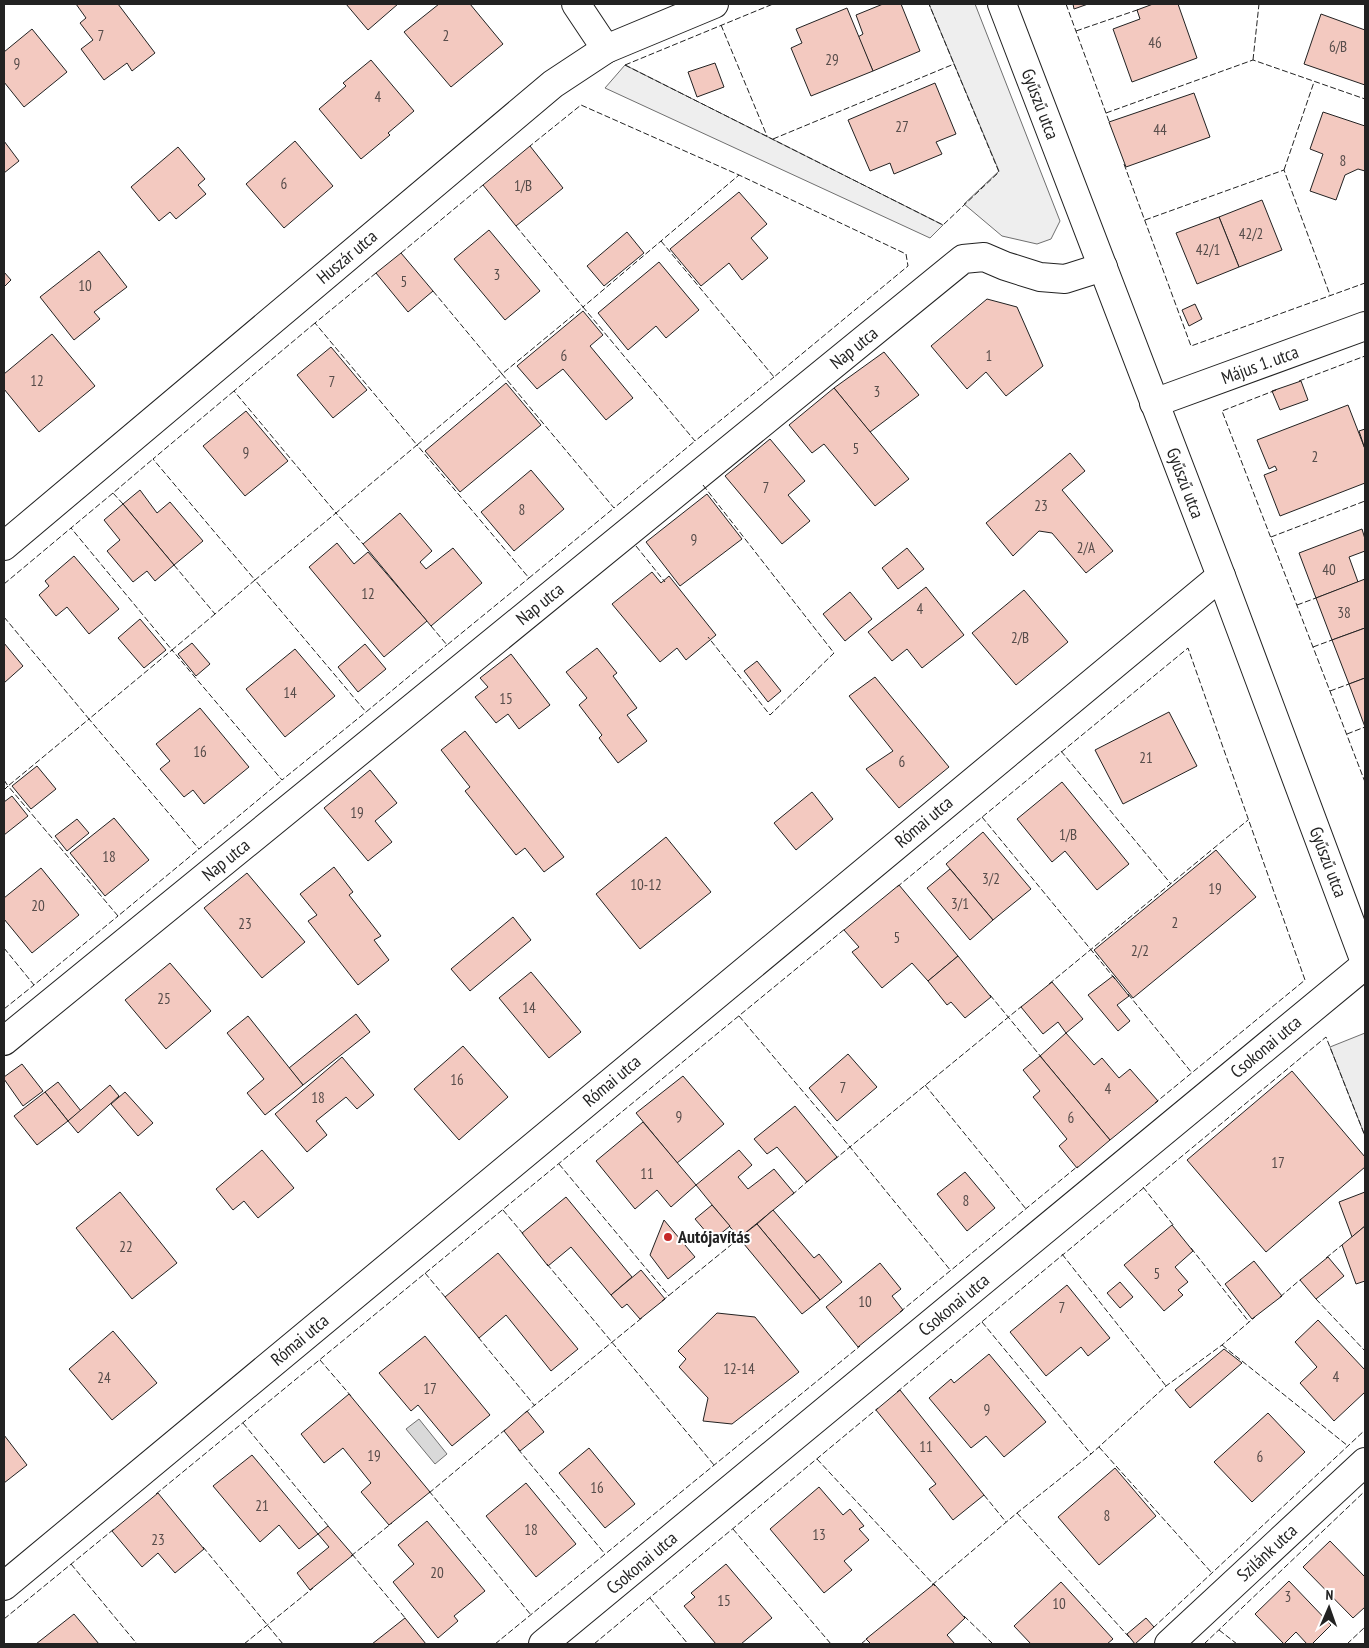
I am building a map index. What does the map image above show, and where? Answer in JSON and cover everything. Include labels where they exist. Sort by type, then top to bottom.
[{"type":"street","points":[[576,4],[606,49]]},
{"type":"street","name":"Huszár utca","points":[[4,546],[553,84],[606,49],[714,4]]},
{"type":"street","name":"Gyűszű utca","points":[[1002,4],[1220,576],[1365,964]]},
{"type":"street","name":"Nap utca","points":[[4,1041],[963,260],[984,257],[1040,277],[1065,279],[1103,267]]},
{"type":"street","name":"Május 1. utca","points":[[1154,403],[1365,326]]},
{"type":"street","name":"Római utca","points":[[4,1586],[1220,576]]},
{"type":"street","name":"Csokonai utca","points":[[543,1644],[1365,964]]},
{"type":"street","name":"Szilánk utca","points":[[1169,1644],[1365,1462]]},
{"type":"shaded area","points":[[929,4],[975,4],[1060,221],[1051,239],[1037,244],[1002,236],[964,204],[999,171]]},
{"type":"shaded area","points":[[625,65],[943,225],[930,238],[605,88]]},
{"type":"shaded area","points":[[1365,1033],[1365,1136],[1330,1047]]},
{"type":"shaded area","points":[[419,1419],[447,1454],[435,1464],[406,1429]]},
{"type":"building","points":[[76,4],[118,4],[155,53],[132,71],[127,63],[104,80],[81,49],[93,40],[80,23],[86,18]]},
{"type":"building","points":[[346,4],[398,4],[368,30]]},
{"type":"building","points":[[439,4],[470,4],[503,44],[451,87],[404,32]]},
{"type":"building","points":[[883,4],[901,4],[920,51],[873,71],[858,37],[863,34],[856,15]]},
{"type":"building","points":[[1073,4],[1088,4],[1074,9]]},
{"type":"building","points":[[1153,4],[1178,4],[1197,58],[1132,82],[1113,29],[1140,19],[1137,10]]},
{"type":"building","points":[[847,8],[873,71],[811,96],[791,48],[802,43],[796,29]]},
{"type":"building","points":[[1321,14],[1365,30],[1365,85],[1304,64]]},
{"type":"building","points":[[32,29],[67,72],[24,107],[4,82],[4,52]]},
{"type":"building","points":[[371,60],[414,111],[388,133],[390,135],[361,159],[319,109],[346,86],[343,83]]},
{"type":"building","points":[[715,63],[724,87],[697,97],[688,72]]},
{"type":"building","points":[[935,83],[956,134],[936,142],[942,154],[894,174],[890,163],[870,171],[848,120]]},
{"type":"building","points":[[1194,93],[1210,137],[1126,167],[1109,122]]},
{"type":"building","points":[[1323,112],[1365,126],[1365,171],[1358,169],[1345,175],[1336,200],[1310,191],[1323,154],[1310,149]]},
{"type":"building","points":[[4,141],[19,161],[4,173]]},
{"type":"building","points":[[295,141],[333,186],[284,228],[246,184]]},
{"type":"building","points":[[530,146],[563,188],[516,226],[483,185]]},
{"type":"building","points":[[178,147],[205,179],[198,185],[206,194],[176,219],[170,212],[159,221],[131,187]]},
{"type":"building","points":[[739,192],[767,224],[751,238],[768,258],[742,280],[729,263],[701,286],[670,249]]},
{"type":"building","points":[[1262,200],[1282,250],[1239,267],[1219,217]]},
{"type":"building","points":[[1219,217],[1239,267],[1197,284],[1176,233]]},
{"type":"building","points":[[489,230],[540,291],[505,320],[454,259]]},
{"type":"building","points":[[627,232],[644,253],[604,286],[587,266]]},
{"type":"building","points":[[99,251],[127,287],[94,312],[100,319],[74,340],[40,297]]},
{"type":"building","points":[[401,253],[433,291],[408,312],[376,273]]},
{"type":"building","points":[[659,262],[699,310],[666,338],[656,326],[628,350],[598,313]]},
{"type":"building","points":[[4,272],[11,280],[4,287]]},
{"type":"building","points":[[987,299],[1017,307],[1043,366],[1006,396],[986,372],[967,389],[931,346]]},
{"type":"building","points":[[1195,304],[1202,319],[1189,326],[1182,310]]},
{"type":"building","points":[[583,311],[603,335],[590,346],[633,398],[606,420],[563,369],[537,389],[517,366]]},
{"type":"building","points":[[52,334],[95,386],[39,432],[4,389],[4,374]]},
{"type":"building","points":[[331,347],[367,390],[333,418],[297,375]]},
{"type":"building","points":[[884,352],[919,395],[870,432],[834,388]]},
{"type":"building","points":[[1301,381],[1308,400],[1280,410],[1272,391]]},
{"type":"building","points":[[506,383],[541,425],[460,492],[425,451]]},
{"type":"building","points":[[834,388],[909,479],[875,506],[824,444],[812,453],[789,425]]},
{"type":"building","points":[[1348,405],[1365,449],[1365,483],[1280,516],[1264,475],[1277,470],[1275,466],[1269,469],[1257,440]]},
{"type":"building","points":[[246,411],[288,461],[245,496],[203,446]]},
{"type":"building","points":[[1365,429],[1365,449],[1359,431]]},
{"type":"building","points":[[770,439],[805,481],[788,495],[810,521],[782,544],[725,476]]},
{"type":"building","points":[[1070,453],[1085,471],[1062,490],[1113,551],[1086,573],[1052,533],[1039,531],[1013,556],[986,523]]},
{"type":"building","points":[[531,470],[564,509],[514,551],[481,512]]},
{"type":"building","points":[[140,490],[157,513],[170,502],[203,541],[174,565],[123,504]]},
{"type":"building","points":[[707,494],[742,539],[680,586],[646,542]]},
{"type":"building","points":[[123,504],[174,565],[155,581],[147,571],[133,582],[107,551],[120,540],[104,520]]},
{"type":"building","points":[[400,513],[432,551],[420,562],[426,569],[453,548],[482,583],[431,626],[363,544]]},
{"type":"building","points":[[1362,529],[1365,539],[1365,551],[1349,557],[1358,582],[1316,598],[1299,553]]},
{"type":"building","points":[[337,543],[354,564],[368,552],[427,621],[384,657],[309,567]]},
{"type":"building","points":[[907,548],[924,569],[898,589],[882,568]]},
{"type":"building","points":[[74,556],[119,609],[89,634],[67,607],[56,616],[39,595],[49,586],[45,581]]},
{"type":"building","points":[[652,572],[661,583],[669,576],[716,635],[686,660],[677,648],[660,662],[612,604]]},
{"type":"building","points":[[1365,579],[1365,628],[1332,640],[1316,598]]},
{"type":"building","points":[[926,587],[964,635],[922,668],[907,649],[892,661],[868,632]]},
{"type":"building","points":[[1024,590],[1068,642],[1016,685],[972,633]]},
{"type":"building","points":[[850,592],[872,619],[845,641],[823,614]]},
{"type":"building","points":[[140,619],[166,650],[144,668],[118,638]]},
{"type":"building","points":[[1365,628],[1365,678],[1349,684],[1332,640]]},
{"type":"building","points":[[4,643],[23,666],[4,683]]},
{"type":"building","points":[[192,643],[210,664],[196,676],[178,654]]},
{"type":"building","points":[[365,644],[386,669],[358,692],[338,667]]},
{"type":"building","points":[[597,648],[617,673],[613,676],[637,708],[627,715],[647,741],[618,763],[599,738],[602,735],[579,705],[587,698],[566,672]]},
{"type":"building","points":[[295,649],[335,696],[285,737],[246,689]]},
{"type":"building","points":[[511,654],[550,705],[519,729],[508,714],[496,723],[475,697],[488,687],[480,678]]},
{"type":"building","points":[[757,661],[781,691],[768,702],[744,671]]},
{"type":"building","points":[[875,677],[949,767],[899,808],[866,769],[893,751],[849,696]]},
{"type":"building","points":[[1365,678],[1365,727],[1349,684]]},
{"type":"building","points":[[200,708],[249,767],[204,804],[193,790],[184,797],[160,769],[170,761],[156,744]]},
{"type":"building","points":[[1169,712],[1197,766],[1123,804],[1095,750]]},
{"type":"building","points":[[465,731],[564,857],[544,872],[525,848],[516,855],[465,791],[470,787],[441,750]]},
{"type":"building","points":[[37,766],[56,789],[31,809],[12,786]]},
{"type":"building","points":[[370,770],[397,803],[375,821],[392,842],[368,861],[324,808]]},
{"type":"building","points":[[1062,782],[1129,864],[1097,890],[1065,851],[1052,862],[1017,819]]},
{"type":"building","points":[[812,792],[833,819],[796,850],[774,823]]},
{"type":"building","points":[[12,796],[28,816],[4,835],[4,802]]},
{"type":"building","points":[[114,818],[149,860],[105,896],[70,853]]},
{"type":"building","points":[[77,819],[89,833],[67,851],[55,836]]},
{"type":"building","points":[[983,832],[1031,889],[993,920],[946,864]]},
{"type":"building","points":[[666,837],[711,892],[640,949],[596,894]]},
{"type":"building","points":[[1216,850],[1256,897],[1133,998],[1094,950]]},
{"type":"building","points":[[334,867],[353,892],[349,895],[381,936],[374,940],[389,960],[358,985],[308,921],[317,915],[300,894]]},
{"type":"building","points":[[41,868],[79,915],[32,953],[4,919],[4,898]]},
{"type":"building","points":[[950,869],[993,920],[970,940],[927,888]]},
{"type":"building","points":[[247,873],[305,942],[262,978],[204,908]]},
{"type":"building","points":[[899,885],[958,956],[928,981],[912,963],[882,988],[852,952],[859,947],[844,930]]},
{"type":"building","points":[[513,917],[531,940],[470,991],[451,969]]},
{"type":"building","points":[[958,956],[991,997],[965,1018],[951,1002],[947,1005],[928,981]]},
{"type":"building","points":[[170,963],[211,1011],[166,1049],[125,1000]]},
{"type":"building","points":[[531,972],[581,1032],[549,1058],[499,998]]},
{"type":"building","points":[[1113,976],[1129,996],[1117,1005],[1130,1021],[1118,1031],[1088,995]]},
{"type":"building","points":[[1052,982],[1083,1019],[1066,1033],[1058,1022],[1043,1034],[1021,1007]]},
{"type":"building","points":[[356,1014],[370,1032],[303,1085],[289,1068]]},
{"type":"building","points":[[248,1016],[303,1085],[265,1115],[247,1093],[264,1079],[227,1033]]},
{"type":"building","points":[[1066,1033],[1094,1065],[1102,1058],[1119,1078],[1130,1069],[1158,1101],[1110,1140],[1040,1056]]},
{"type":"building","points":[[463,1046],[508,1097],[459,1140],[414,1089]]},
{"type":"building","points":[[848,1054],[877,1087],[837,1121],[809,1088]]},
{"type":"building","points":[[1040,1056],[1110,1140],[1077,1168],[1059,1146],[1067,1139],[1033,1097],[1040,1091],[1023,1070]]},
{"type":"building","points":[[342,1057],[374,1095],[357,1109],[346,1097],[316,1121],[327,1135],[307,1152],[275,1114]]},
{"type":"building","points":[[22,1064],[43,1091],[23,1106],[4,1079],[4,1077]]},
{"type":"building","points":[[1292,1071],[1365,1157],[1365,1167],[1266,1252],[1187,1160]]},
{"type":"building","points":[[683,1076],[724,1124],[677,1163],[636,1113]]},
{"type":"building","points":[[58,1082],[81,1111],[68,1121],[45,1092]]},
{"type":"building","points":[[110,1085],[119,1096],[78,1133],[68,1121]]},
{"type":"building","points":[[45,1092],[68,1121],[37,1145],[14,1116]]},
{"type":"building","points":[[125,1092],[153,1123],[138,1136],[111,1104]]},
{"type":"building","points":[[795,1106],[837,1157],[807,1182],[777,1147],[767,1154],[754,1139]]},
{"type":"building","points":[[643,1122],[696,1185],[671,1207],[657,1190],[635,1209],[596,1161]]},
{"type":"building","points":[[262,1150],[294,1188],[258,1218],[244,1201],[233,1210],[216,1189]]},
{"type":"building","points":[[739,1150],[752,1165],[738,1177],[748,1189],[774,1169],[794,1193],[739,1238],[696,1185]]},
{"type":"building","points":[[965,1172],[995,1208],[967,1231],[937,1194]]},
{"type":"building","points":[[120,1192],[177,1263],[132,1299],[76,1228]]},
{"type":"building","points":[[1365,1192],[1365,1226],[1352,1237],[1339,1202]]},
{"type":"building","points":[[566,1197],[632,1277],[611,1295],[571,1247],[548,1266],[522,1233]]},
{"type":"building","points":[[712,1205],[730,1226],[713,1240],[695,1219]]},
{"type":"building","points":[[773,1210],[814,1258],[819,1254],[842,1282],[820,1300],[757,1224]]},
{"type":"building","name":"Autójavítás","points":[[664,1220],[695,1257],[668,1279],[650,1255]]},
{"type":"building","points":[[757,1224],[820,1300],[802,1314],[739,1238]]},
{"type":"building","points":[[1172,1225],[1193,1251],[1175,1267],[1188,1282],[1178,1290],[1183,1295],[1164,1311],[1124,1265]]},
{"type":"building","points":[[1365,1226],[1365,1281],[1356,1284],[1342,1245]]},
{"type":"building","points":[[498,1253],[578,1349],[551,1371],[506,1315],[479,1338],[445,1297]]},
{"type":"building","points":[[1328,1257],[1344,1276],[1316,1299],[1300,1280]]},
{"type":"building","points":[[1254,1261],[1282,1296],[1252,1319],[1225,1284]]},
{"type":"building","points":[[880,1263],[901,1289],[892,1296],[903,1310],[858,1347],[826,1307]]},
{"type":"building","points":[[641,1270],[665,1299],[640,1319],[627,1304],[622,1308],[611,1295]]},
{"type":"building","points":[[1120,1282],[1133,1297],[1120,1308],[1107,1293]]},
{"type":"building","points":[[1067,1285],[1110,1338],[1088,1356],[1081,1347],[1046,1376],[1010,1332]]},
{"type":"building","points":[[717,1313],[755,1317],[799,1372],[732,1424],[703,1421],[708,1398],[679,1367],[686,1359],[678,1351]]},
{"type":"building","points":[[1318,1320],[1365,1370],[1365,1392],[1334,1421],[1300,1383],[1317,1367],[1295,1342]]},
{"type":"building","points":[[113,1331],[157,1383],[112,1420],[69,1369]]},
{"type":"building","points":[[425,1336],[490,1415],[452,1446],[418,1405],[411,1411],[379,1373]]},
{"type":"building","points":[[1224,1349],[1242,1363],[1190,1408],[1175,1390]]},
{"type":"building","points":[[989,1354],[1046,1422],[1004,1457],[986,1436],[971,1448],[929,1398],[951,1379],[954,1383]]},
{"type":"building","points":[[900,1390],[984,1495],[953,1520],[929,1489],[936,1484],[876,1410]]},
{"type":"building","points":[[349,1394],[430,1492],[389,1525],[361,1492],[371,1483],[343,1448],[324,1463],[301,1434]]},
{"type":"building","points":[[527,1411],[544,1432],[520,1451],[504,1431]]},
{"type":"building","points":[[1268,1413],[1305,1452],[1252,1502],[1214,1462]]},
{"type":"building","points":[[4,1435],[27,1465],[4,1483]]},
{"type":"building","points":[[589,1448],[635,1504],[605,1528],[559,1473]]},
{"type":"building","points":[[252,1455],[318,1534],[299,1549],[279,1525],[260,1542],[213,1486]]},
{"type":"building","points":[[1115,1468],[1156,1516],[1099,1565],[1058,1517]]},
{"type":"building","points":[[526,1483],[576,1544],[536,1577],[486,1516]]},
{"type":"building","points":[[819,1487],[843,1515],[850,1509],[864,1526],[859,1529],[869,1540],[844,1561],[852,1570],[824,1593],[770,1529]]},
{"type":"building","points":[[158,1493],[204,1549],[175,1573],[158,1553],[142,1567],[112,1531]]},
{"type":"building","points":[[427,1521],[485,1591],[454,1616],[458,1621],[438,1638],[393,1582],[414,1564],[398,1545]]},
{"type":"building","points":[[328,1526],[353,1555],[310,1590],[297,1573],[329,1547],[318,1534]]},
{"type":"building","points":[[1330,1541],[1365,1577],[1365,1607],[1353,1618],[1303,1567]]},
{"type":"building","points":[[726,1564],[772,1618],[741,1644],[716,1644],[684,1606],[695,1597],[691,1593]]},
{"type":"building","points":[[1289,1581],[1331,1625],[1312,1644],[1307,1644],[1296,1632],[1284,1644],[1255,1614]]},
{"type":"building","points":[[1061,1582],[1113,1639],[1107,1644],[1031,1644],[1014,1626]]},
{"type":"building","points":[[934,1584],[965,1618],[947,1635],[955,1644],[871,1644],[866,1639]]},
{"type":"building","points":[[74,1614],[99,1644],[36,1644]]},
{"type":"building","points":[[405,1618],[426,1644],[372,1644]]},
{"type":"building","points":[[1146,1618],[1154,1627],[1135,1644],[1127,1634]]},
{"type":"fence","points":[[625,65],[773,4]]},
{"type":"fence","points":[[625,65],[943,225],[999,172],[929,4]]},
{"type":"fence","points":[[1066,4],[1110,124]]},
{"type":"fence","points":[[1253,60],[1259,4]]},
{"type":"fence","points":[[1076,31],[1140,9]]},
{"type":"fence","points":[[721,25],[767,136]]},
{"type":"fence","points":[[1106,113],[1253,60],[1365,99]]},
{"type":"fence","points":[[773,139],[954,64]]},
{"type":"fence","points":[[1284,170],[1314,82]]},
{"type":"fence","points":[[516,226],[583,307],[739,175],[581,105],[530,146]]},
{"type":"fence","points":[[1124,164],[1191,346],[1365,283]]},
{"type":"fence","points":[[1145,220],[1284,170],[1330,295]]},
{"type":"fence","points":[[661,241],[774,377],[908,266],[906,254],[739,175]]},
{"type":"fence","points":[[401,253],[483,185]]},
{"type":"fence","points":[[376,273],[315,323],[417,445],[502,374],[614,508],[695,441]]},
{"type":"fence","points":[[433,291],[502,374],[583,307],[695,441],[774,377]]},
{"type":"fence","points":[[315,323],[234,391],[336,513],[417,445],[529,578],[614,508]]},
{"type":"fence","points":[[1299,381],[1365,356]]},
{"type":"fence","points":[[1276,390],[1222,411],[1365,782]]},
{"type":"fence","points":[[234,391],[153,459],[255,580],[336,513],[363,544]]},
{"type":"fence","points":[[123,504],[113,493],[153,459]]},
{"type":"fence","points":[[703,485],[834,653],[770,715],[708,637]]},
{"type":"fence","points":[[113,493],[71,528],[172,650],[215,614]]},
{"type":"fence","points":[[1271,537],[1365,501]]},
{"type":"fence","points":[[4,584],[71,528]]},
{"type":"fence","points":[[636,546],[665,582]]},
{"type":"fence","points":[[174,565],[215,614],[255,580],[366,712],[447,645]]},
{"type":"fence","points":[[431,626],[447,645],[529,578]]},
{"type":"fence","points":[[1297,605],[1316,598]]},
{"type":"fence","points":[[4,617],[89,719],[172,650],[282,780],[366,712]]},
{"type":"fence","points":[[1313,647],[1332,640]]},
{"type":"fence","points":[[897,887],[1188,648],[1305,980],[1155,1103]]},
{"type":"fence","points":[[1330,691],[1349,684]]},
{"type":"fence","points":[[4,780],[8,786],[89,719],[199,849],[282,780]]},
{"type":"fence","points":[[1347,734],[1365,727]]},
{"type":"fence","points":[[1061,751],[1171,884]]},
{"type":"fence","points":[[4,790],[8,786],[118,916],[199,849]]},
{"type":"fence","points":[[982,817],[1115,979]]},
{"type":"fence","points":[[1049,984],[1248,820]]},
{"type":"fence","points":[[4,948],[34,985],[118,916]]},
{"type":"fence","points":[[156,1494],[846,928]]},
{"type":"fence","points":[[4,1009],[34,985]]},
{"type":"fence","points":[[1128,994],[1192,1073]]},
{"type":"fence","points":[[990,995],[1042,1058]]},
{"type":"fence","points":[[834,1160],[1022,1006]]},
{"type":"fence","points":[[739,1016],[850,1147],[951,1271]]},
{"type":"fence","points":[[897,1392],[1326,1037],[1365,1136]]},
{"type":"fence","points":[[925,1085],[1026,1209]]},
{"type":"fence","points":[[559,1164],[669,1296]]},
{"type":"fence","points":[[900,1312],[1078,1166]]},
{"type":"fence","points":[[792,1195],[809,1180]]},
{"type":"fence","points":[[1143,1187],[1174,1226]]},
{"type":"fence","points":[[503,1210],[524,1235]]},
{"type":"fence","points":[[662,1301],[742,1236]]},
{"type":"fence","points":[[1326,1258],[1342,1245]]},
{"type":"fence","points":[[1191,1248],[1249,1322]]},
{"type":"fence","points":[[1062,1254],[1166,1386]]},
{"type":"fence","points":[[547,1264],[714,1465]]},
{"type":"fence","points":[[425,1273],[446,1298]]},
{"type":"fence","points":[[1280,1297],[1301,1279]]},
{"type":"fence","points":[[1316,1299],[1365,1351]]},
{"type":"fence","points":[[525,1413],[643,1317]]},
{"type":"fence","points":[[932,1585],[1017,1513],[1091,1454],[1166,1386],[1222,1345],[1255,1317]]},
{"type":"fence","points":[[982,1322],[1091,1454]]},
{"type":"fence","points":[[478,1337],[535,1406]]},
{"type":"fence","points":[[1222,1345],[1348,1446]]},
{"type":"fence","points":[[495,1644],[860,1346]]},
{"type":"fence","points":[[320,1360],[351,1396]]},
{"type":"fence","points":[[594,1644],[878,1408]]},
{"type":"fence","points":[[243,1423],[329,1527]]},
{"type":"fence","points":[[429,1493],[506,1429]]},
{"type":"fence","points":[[1153,1628],[1365,1430]]},
{"type":"fence","points":[[1099,1447],[1211,1572]]},
{"type":"fence","points":[[518,1449],[605,1554]]},
{"type":"fence","points":[[817,1459],[935,1586]]},
{"type":"fence","points":[[429,1491],[531,1615]]},
{"type":"fence","points":[[1204,1644],[1365,1491]]},
{"type":"fence","points":[[984,1495],[1006,1522]]},
{"type":"fence","points":[[1017,1513],[1129,1637]]},
{"type":"fence","points":[[351,1556],[392,1523]]},
{"type":"fence","points":[[4,1619],[114,1529]]},
{"type":"fence","points":[[733,1529],[831,1644]]},
{"type":"fence","points":[[203,1547],[283,1644]]},
{"type":"fence","points":[[352,1554],[406,1619]]},
{"type":"fence","points":[[71,1564],[137,1644]]},
{"type":"fence","points":[[244,1644],[313,1588]]},
{"type":"fence","points":[[650,1598],[688,1644]]},
{"type":"fence","points":[[964,1616],[993,1644]]},
{"type":"fence","points":[[1347,1644],[1365,1627]]},
{"type":"fence","points":[[1219,1630],[1237,1644]]},
{"type":"fence","points":[[861,1644],[868,1638]]},
{"type":"place","name":"Autójavítás","points":[[668,1237]]}]
